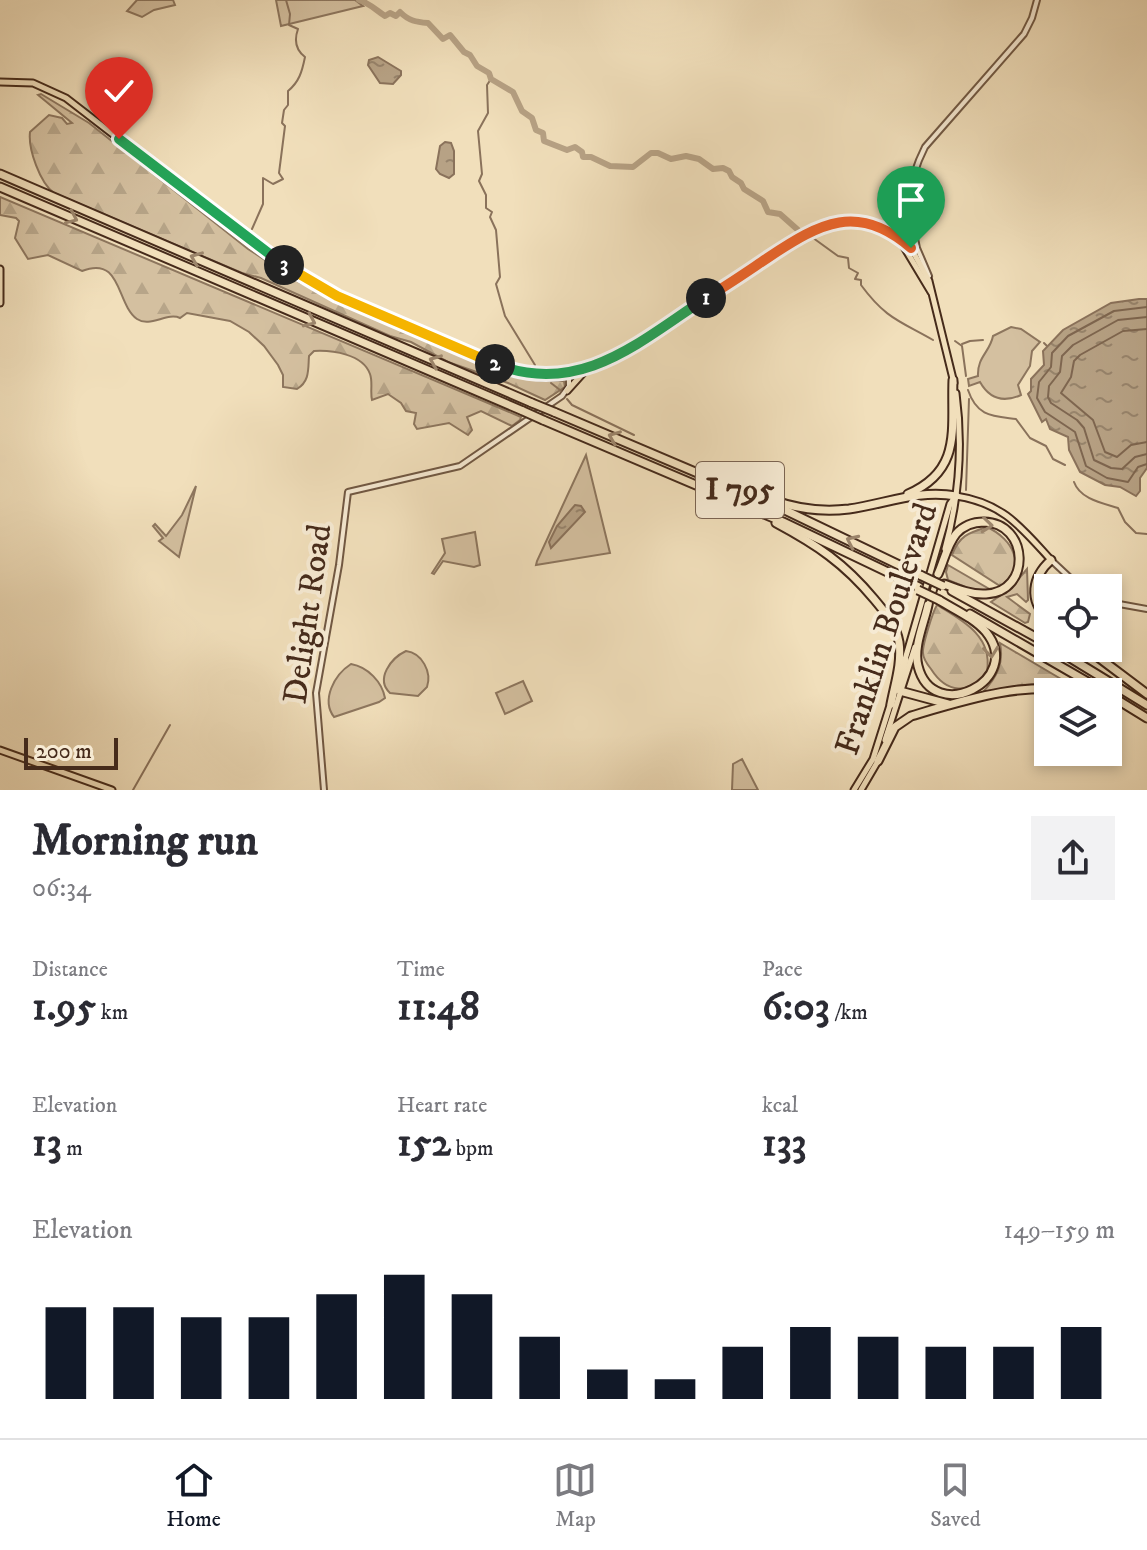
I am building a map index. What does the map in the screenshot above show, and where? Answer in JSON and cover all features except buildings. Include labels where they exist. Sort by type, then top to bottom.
[{"type":"highway","name":"I 795","points":[[0,174],[787,511],[944,585],[1034,636]]},
{"type":"highway","name":"I 795","points":[[0,187],[710,490],[876,566],[1080,678]]},
{"type":"highway","points":[[884,501],[922,487],[947,459],[954,429],[953,380]]},
{"type":"highway","points":[[680,464],[798,507],[838,510],[926,494],[956,496]]},
{"type":"highway","points":[[710,490],[826,551],[867,590],[889,618],[898,640],[899,664],[891,704]]},
{"type":"highway","points":[[938,574],[953,538],[969,525],[980,522],[996,524],[1016,541],[1020,554],[1019,567],[1012,582],[1004,588],[991,594],[981,594],[944,585]]},
{"type":"highway","points":[[1039,574],[1051,560]]},
{"type":"highway","points":[[928,605],[917,651],[919,669],[938,691],[951,695],[969,692],[979,687],[990,673],[995,655],[992,643],[977,623],[940,599]]},
{"type":"highway","points":[[905,660],[900,691],[933,701],[957,704]]},
{"type":"highway","points":[[1077,662],[1147,705]]},
{"type":"highway","points":[[1105,662],[1147,694]]},
{"type":"highway","points":[[878,761],[893,731],[911,716],[1034,688]]},
{"type":"highway","name":"I 795","points":[[1122,703],[1147,720]]},
{"type":"highway","points":[[1122,707],[1147,720]]},
{"type":"main road","points":[[0,82],[33,83],[66,98],[268,254],[324,290],[505,368],[538,374],[569,373],[617,357],[808,232],[825,225],[851,221],[879,228],[907,245],[917,257],[931,289],[953,380],[959,447],[956,496],[992,505],[1008,515],[1051,560]]},
{"type":"main road","points":[[0,269],[0,303]]},
{"type":"main road","points":[[567,391],[587,369]]},
{"type":"main road","name":"Franklin Boulevard","points":[[859,789],[878,761],[938,574],[956,496]]},
{"type":"main road","name":"Franklin Boulevard","points":[[859,789],[873,759],[950,504],[956,496]]},
{"type":"main road","points":[[0,750],[112,790]]},
{"type":"street","points":[[900,242],[908,231],[912,182],[925,147],[1024,34],[1037,0]]},
{"type":"street","points":[[910,222],[931,289]]},
{"type":"street","points":[[567,391],[569,373]]},
{"type":"street","name":"Delight Road","points":[[324,790],[315,711],[316,693],[340,559],[348,492],[460,466],[567,391]]},
{"type":"street","points":[[1051,560],[1066,574]]},
{"type":"street","points":[[1122,605],[1147,609]]},
{"type":"green space","points":[[137,0],[173,0],[175,5],[154,10],[142,17],[127,11]]},
{"type":"green space","points":[[276,0],[355,0],[363,6],[281,26]]},
{"type":"green space","points":[[38,95],[89,123],[248,249],[299,282],[509,376],[564,381],[565,387],[545,400],[448,362],[411,342],[390,336],[261,278],[242,273],[54,193],[44,182],[36,165],[30,132],[49,115],[62,118],[67,124],[72,123]]},
{"type":"green space","points":[[0,197],[521,417],[520,420],[512,426],[481,411],[467,417],[472,430],[468,435],[449,423],[417,429],[414,424],[416,413],[406,411],[388,394],[372,400],[370,374],[361,362],[329,351],[314,351],[309,356],[308,374],[301,386],[297,389],[283,387],[283,375],[264,346],[230,321],[187,313],[180,318],[142,321],[130,312],[117,283],[105,270],[95,268],[82,271],[48,255],[28,259],[15,238],[19,221],[0,215]]},
{"type":"green space","points":[[1011,327],[1021,329],[1040,342],[1032,351],[1030,366],[1018,385],[1021,395],[1002,399],[988,392],[980,382],[969,386],[968,379],[978,376],[993,336]]},
{"type":"green space","points":[[586,455],[610,553],[536,565],[537,561]]},
{"type":"green space","points":[[196,486],[179,557],[159,541],[163,538],[153,526],[155,524],[166,536],[182,515]]},
{"type":"green space","points":[[987,527],[1004,539],[1014,554],[1013,570],[1009,579],[1000,586],[952,555],[965,536]]},
{"type":"green space","points":[[475,532],[480,565],[474,567],[443,561],[432,573],[445,553],[442,539]]},
{"type":"green space","points":[[948,565],[991,590],[973,590],[948,580]]},
{"type":"green space","points":[[1027,569],[1028,600],[1026,602],[1017,594],[1007,597],[1030,614],[1025,623],[991,602],[1011,588]]},
{"type":"green space","points":[[937,605],[974,630],[985,648],[987,671],[966,688],[944,683],[924,657],[926,636]]},
{"type":"green space","points":[[1000,643],[1059,678],[1034,678],[1034,684],[983,692],[998,670]]},
{"type":"green space","points":[[406,651],[417,655],[427,670],[427,687],[418,696],[390,693],[384,682],[390,664]]},
{"type":"green space","points":[[351,664],[373,676],[385,698],[334,717],[329,703],[331,688]]},
{"type":"green space","points":[[523,681],[532,701],[505,714],[496,693]]},
{"type":"green space","points":[[742,759],[758,790],[732,790],[733,764]]},
{"type":"water","points":[[378,57],[401,71],[393,84],[380,83],[368,65],[369,60]]},
{"type":"water","points":[[445,142],[451,143],[454,151],[454,174],[449,178],[436,169],[440,146]]},
{"type":"water","points":[[1147,299],[1147,468],[1140,478],[1140,491],[1136,496],[1080,472],[1069,450],[1068,437],[1050,429],[1046,419],[1042,422],[1028,394],[1031,379],[1044,365],[1043,351],[1063,330],[1111,303]]},
{"type":"water","points":[[575,505],[581,506],[585,512],[551,548],[549,542],[557,526]]},
{"type":"waterway","points":[[252,229],[263,204],[263,178],[273,184],[283,179],[279,173],[284,110],[288,105],[288,91],[300,76],[305,57],[297,44],[298,29],[289,25],[286,0]]},
{"type":"waterway","points":[[359,0],[385,16],[390,13],[396,16],[400,12],[413,20],[428,23],[443,39],[450,35],[477,66],[489,73],[491,79],[513,92],[522,111],[532,118],[536,130],[543,133],[544,141],[567,150],[575,147],[583,157],[591,157],[610,166],[633,167],[651,153],[671,159],[686,156],[699,159],[713,169],[729,171],[744,189],[763,201],[768,212],[780,214],[798,230]]},
{"type":"waterway","points":[[491,79],[487,85],[488,113],[478,131],[482,174],[479,181],[496,230],[500,277],[496,284],[505,316],[535,365]]},
{"type":"waterway","points":[[809,235],[838,256],[848,258],[849,268],[858,273],[855,279],[861,280],[861,285],[886,312],[933,340]]},
{"type":"waterway","points":[[962,344],[983,340]]},
{"type":"waterway","points":[[955,341],[962,346],[966,376]]},
{"type":"waterway","points":[[1044,343],[1047,346]]},
{"type":"waterway","points":[[551,383],[560,390]]},
{"type":"waterway","points":[[968,390],[981,410],[993,416],[1016,419],[1030,438],[1046,446],[1053,459],[1065,465]]},
{"type":"waterway","points":[[567,399],[572,405],[634,435]]},
{"type":"waterway","points":[[966,490],[969,399]]},
{"type":"waterway","points":[[1074,482],[1086,496],[1118,508],[1125,522],[1136,533],[1147,534]]},
{"type":"waterway","points":[[133,790],[170,725]]},
{"type":"route","points":[[119,139],[268,254],[318,287],[495,364],[530,373],[569,373],[611,360],[818,227],[845,221],[864,223],[883,230],[911,248]]}]
